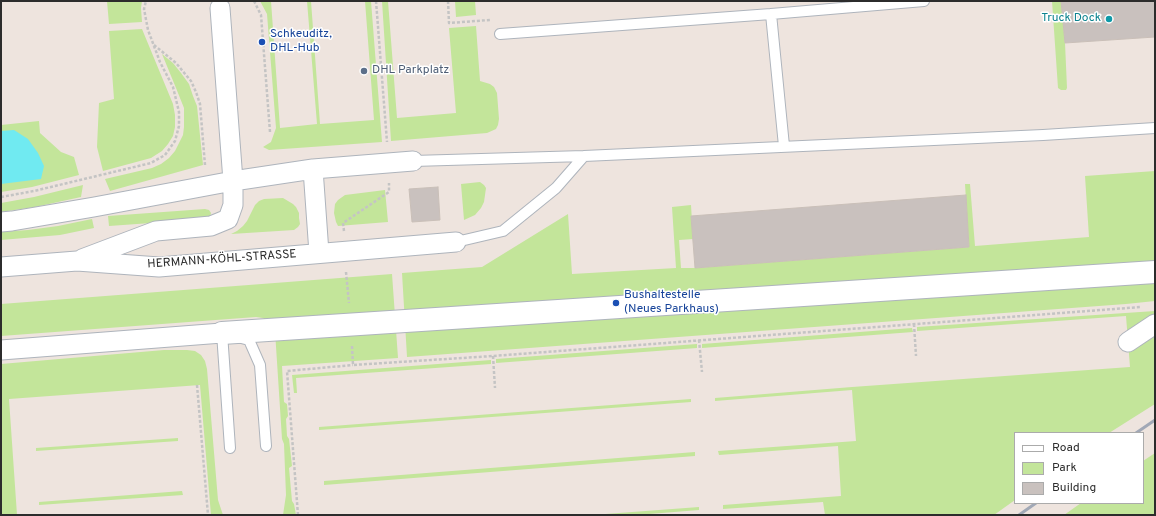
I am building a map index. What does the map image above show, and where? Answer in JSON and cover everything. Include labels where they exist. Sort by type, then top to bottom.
[{"type":"street","name":"HERMANN-KÖHL-STRASSE","points":[[77,261],[156,231],[211,226],[228,219],[233,205],[233,181],[219,5]]},
{"type":"street","points":[[1,222],[233,181],[313,169],[413,161]]},
{"type":"street","points":[[313,169],[319,253]]},
{"type":"street","name":"HERMANN-KÖHL-STRASSE","points":[[1,267],[77,261],[158,267],[456,242]]},
{"type":"street","points":[[1,350],[222,333],[1155,272]]},
{"type":"street","points":[[1128,342],[1155,324]]},
{"type":"lane","points":[[500,34],[924,1]]},
{"type":"lane","points":[[771,14],[784,146]]},
{"type":"lane","points":[[413,161],[584,156],[1155,128]]},
{"type":"lane","points":[[456,242],[503,232],[556,188],[584,156]]},
{"type":"lane","points":[[230,448],[222,333],[249,340],[260,366],[266,446]]},
{"type":"path","points":[[1,197],[34,192],[152,163],[165,155],[175,141],[179,126],[179,112],[173,87],[160,62],[148,30],[144,9],[146,1]]},
{"type":"path","points":[[254,1],[261,15],[270,132]]},
{"type":"path","points":[[448,1],[449,23],[499,20],[500,34]]},
{"type":"path","points":[[153,43],[176,63],[191,81],[200,104],[205,165]]},
{"type":"path","points":[[914,324],[916,356]]},
{"type":"path","points":[[699,340],[702,372]]},
{"type":"path","points":[[493,356],[495,388]]},
{"type":"path","points":[[298,515],[287,371],[353,365]]},
{"type":"path","points":[[197,385],[208,515]]},
{"type":"green space","points":[[107,1],[142,1],[142,22],[109,24]]},
{"type":"green space","points":[[260,1],[271,1],[280,128],[317,124],[307,1],[311,1],[320,124],[374,120],[365,1],[371,1],[382,142],[269,150],[263,147],[271,142],[276,128],[267,14]]},
{"type":"green space","points":[[382,1],[388,1],[397,118],[456,113],[449,28],[476,26],[480,81],[490,84],[494,87],[497,93],[499,119],[496,129],[487,133],[391,141]]},
{"type":"green space","points":[[455,1],[475,1],[476,15],[456,17]]},
{"type":"green space","points":[[1052,1],[1061,1],[1065,43],[1066,90],[1061,90],[1058,88]]},
{"type":"green space","points":[[142,29],[173,104],[175,127],[173,136],[162,151],[151,158],[103,171],[97,147],[99,103],[114,99],[109,31]]},
{"type":"green space","points":[[162,54],[173,63],[189,84],[197,106],[203,165],[110,191],[105,179],[152,168],[161,164],[175,151],[183,135],[184,108]]},
{"type":"green space","points":[[39,121],[40,133],[61,152],[74,157],[79,175],[32,187],[1,192],[1,125]]},
{"type":"green space","points":[[1155,171],[1155,301],[407,357],[402,273],[482,267],[568,214],[572,274],[676,268],[672,207],[691,205],[693,239],[679,240],[681,268],[695,268],[969,247],[965,184],[970,184],[975,246],[1089,237],[1085,176]]},
{"type":"green space","points":[[480,182],[486,188],[484,202],[475,215],[464,220],[461,184]]},
{"type":"green space","points":[[83,185],[81,197],[35,207],[1,212],[1,203],[34,197]]},
{"type":"green space","points":[[385,190],[388,222],[338,226],[334,213],[335,204],[338,200],[345,195]]},
{"type":"green space","points":[[283,198],[293,204],[299,213],[300,224],[294,230],[231,234],[243,226],[255,205],[259,201],[264,199]]},
{"type":"green space","points":[[205,209],[209,210],[211,213],[210,217],[207,219],[109,226],[108,216]]},
{"type":"green space","points":[[92,219],[94,228],[60,235],[1,240],[1,232],[58,226]]},
{"type":"green space","points":[[392,274],[398,358],[282,366],[284,402],[287,404],[288,416],[286,419],[287,436],[289,439],[292,466],[289,468],[292,501],[296,515],[283,515],[286,495],[284,444],[282,439],[275,331],[271,324],[263,318],[256,317],[1,336],[1,304]]},
{"type":"green space","points":[[1155,311],[1155,404],[1111,432],[1014,432],[1014,501],[994,515],[825,515],[823,502],[723,509],[723,505],[841,496],[838,446],[719,455],[718,451],[856,441],[852,390],[715,401],[715,398],[1130,367],[1126,316],[917,331],[917,327]]},
{"type":"green space","points":[[912,328],[913,332],[702,348],[702,344]]},
{"type":"green space","points":[[697,344],[697,348],[496,363],[496,359]]},
{"type":"green space","points":[[164,350],[195,351],[201,355],[205,361],[207,369],[218,500],[223,515],[211,515],[200,385],[9,399],[17,515],[1,515],[1,364]]},
{"type":"green space","points":[[491,360],[491,364],[296,378],[297,393],[294,393],[292,375]]},
{"type":"green space","points":[[691,399],[691,402],[319,430],[319,427]]},
{"type":"green space","points":[[178,438],[178,441],[36,451],[36,448]]},
{"type":"green space","points":[[695,452],[695,456],[324,485],[324,481]]},
{"type":"green space","points":[[1155,453],[1155,515],[1064,515],[1080,504],[1144,504],[1144,460]]},
{"type":"green space","points":[[182,491],[183,495],[39,505],[39,502]]},
{"type":"green space","points":[[699,507],[699,510],[637,515],[592,515]]},
{"type":"water","points":[[14,130],[28,139],[38,153],[44,166],[41,179],[1,184],[1,131]]},
{"type":"building","name":"Truck Dock","points":[[1061,1],[1155,1],[1155,37],[1065,43]]},
{"type":"building","points":[[438,187],[440,220],[412,222],[409,189]]},
{"type":"building","points":[[966,195],[969,247],[695,268],[691,216]]},
{"type":"railway","points":[[1137,432],[1155,420]]},
{"type":"railway","points":[[1019,515],[1035,504]]},
{"type":"place","name":"Truck Dock","points":[[1109,19]]},
{"type":"place","name":"Schkeuditz, DHL-Hub","points":[[262,42]]},
{"type":"place","name":"DHL Parkplatz","points":[[364,71]]},
{"type":"place","name":"Bushaltestelle (Neues Parkhaus)","points":[[616,303]]}]
